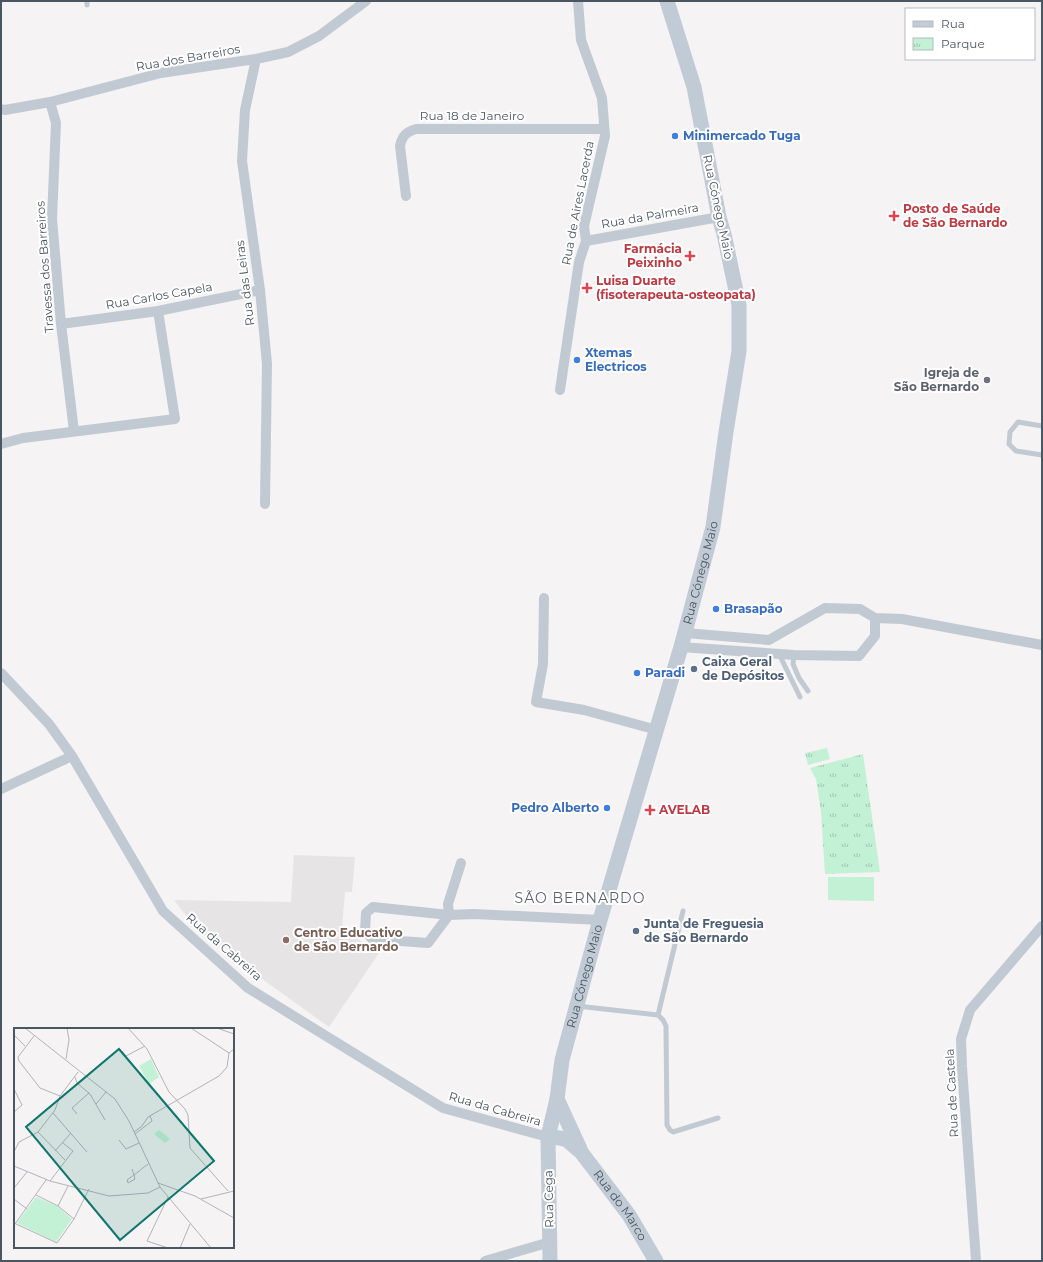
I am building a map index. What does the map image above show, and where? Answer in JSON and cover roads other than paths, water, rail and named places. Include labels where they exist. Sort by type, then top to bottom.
[{"type":"main road","name":"Rua Cónego Maio","points":[[548,1137],[557,1099],[562,1060],[576,1006],[683,640],[713,528],[739,351],[739,306],[719,217],[694,87],[667,1]]},
{"type":"main road","points":[[557,1099],[581,1152]]},
{"type":"main road","points":[[548,1137],[567,1140],[581,1152]]},
{"type":"main road","name":"Rua Cega","points":[[548,1137],[550,1261]]},
{"type":"main road","name":"Rua do Marco","points":[[581,1152],[629,1215],[656,1261]]},
{"type":"street","name":"Rua dos Barreiros","points":[[1,109],[5,110],[50,102],[161,73],[256,60],[288,52],[319,36],[366,1]]},
{"type":"street","name":"Rua de Aires Lacerda","points":[[560,390],[579,262],[586,240],[584,226],[604,136],[602,98],[581,40],[578,1]]},
{"type":"street","name":"Rua das Leiras","points":[[256,60],[245,110],[242,161],[260,290],[267,364],[265,504]]},
{"type":"street","name":"Travessa dos Barreiros","points":[[50,102],[56,124],[52,219],[61,324],[74,431]]},
{"type":"street","name":"Rua 18 de Janeiro","points":[[406,196],[400,146],[402,138],[407,132],[416,129],[604,129]]},
{"type":"street","name":"Rua da Palmeira","points":[[586,240],[719,217]]},
{"type":"street","name":"Rua Carlos Capela","points":[[61,324],[158,311],[260,290]]},
{"type":"street","points":[[1,444],[23,438],[175,419],[158,311]]},
{"type":"street","points":[[544,598],[543,664],[536,702],[584,710],[657,730]]},
{"type":"street","points":[[683,640],[769,640],[826,608],[860,609],[875,618],[902,619],[1042,645]]},
{"type":"street","points":[[683,640],[779,654],[859,656],[875,636],[875,618]]},
{"type":"street","name":"Rua da Cabreira","points":[[1,673],[49,724],[72,756],[163,911],[248,988],[442,1108],[548,1137]]},
{"type":"street","points":[[1,789],[72,756]]},
{"type":"street","points":[[461,863],[448,904],[449,914],[428,943],[372,938],[364,931],[366,913],[373,907],[449,914],[600,920]]},
{"type":"street","name":"Rua de Castela","points":[[976,1261],[962,1067],[962,1039],[970,1010],[1042,926]]},
{"type":"street","points":[[485,1261],[550,1242]]},
{"type":"lane","points":[[1042,426],[1018,422],[1010,432],[1008,444],[1016,451],[1042,455]]},
{"type":"lane","points":[[779,654],[800,697]]},
{"type":"lane","points":[[794,655],[793,664],[799,678],[808,691]]},
{"type":"lane","points":[[658,1015],[683,911]]},
{"type":"lane","points":[[576,1006],[658,1015],[666,1026],[667,1125],[673,1132],[718,1118]]},
{"type":"place","name":"Minimercado Tuga","points":[[675,136]]},
{"type":"place","name":"Posto de Saúde de São Bernardo","points":[[894,216]]},
{"type":"place","name":"Farmácia Peixinho","points":[[690,256]]},
{"type":"place","name":"Luisa Duarte (fisoterapeuta-osteopata)","points":[[587,288]]},
{"type":"place","name":"Xtemas Electricos","points":[[577,360]]},
{"type":"place","name":"Igreja de São Bernardo","points":[[987,380]]},
{"type":"place","name":"Brasapão","points":[[716,609]]},
{"type":"place","name":"Caixa Geral de Depósitos","points":[[694,669]]},
{"type":"place","name":"Paradi","points":[[637,673]]},
{"type":"place","name":"Pedro Alberto","points":[[607,808]]},
{"type":"place","name":"AVELAB","points":[[650,810]]},
{"type":"place","name":"Junta de Freguesia de São Bernardo","points":[[636,931]]},
{"type":"place","name":"Centro Educativo de São Bernardo","points":[[286,940]]},
{"type":"district","name":"SÃO BERNARDO","points":[[580,898]]}]
